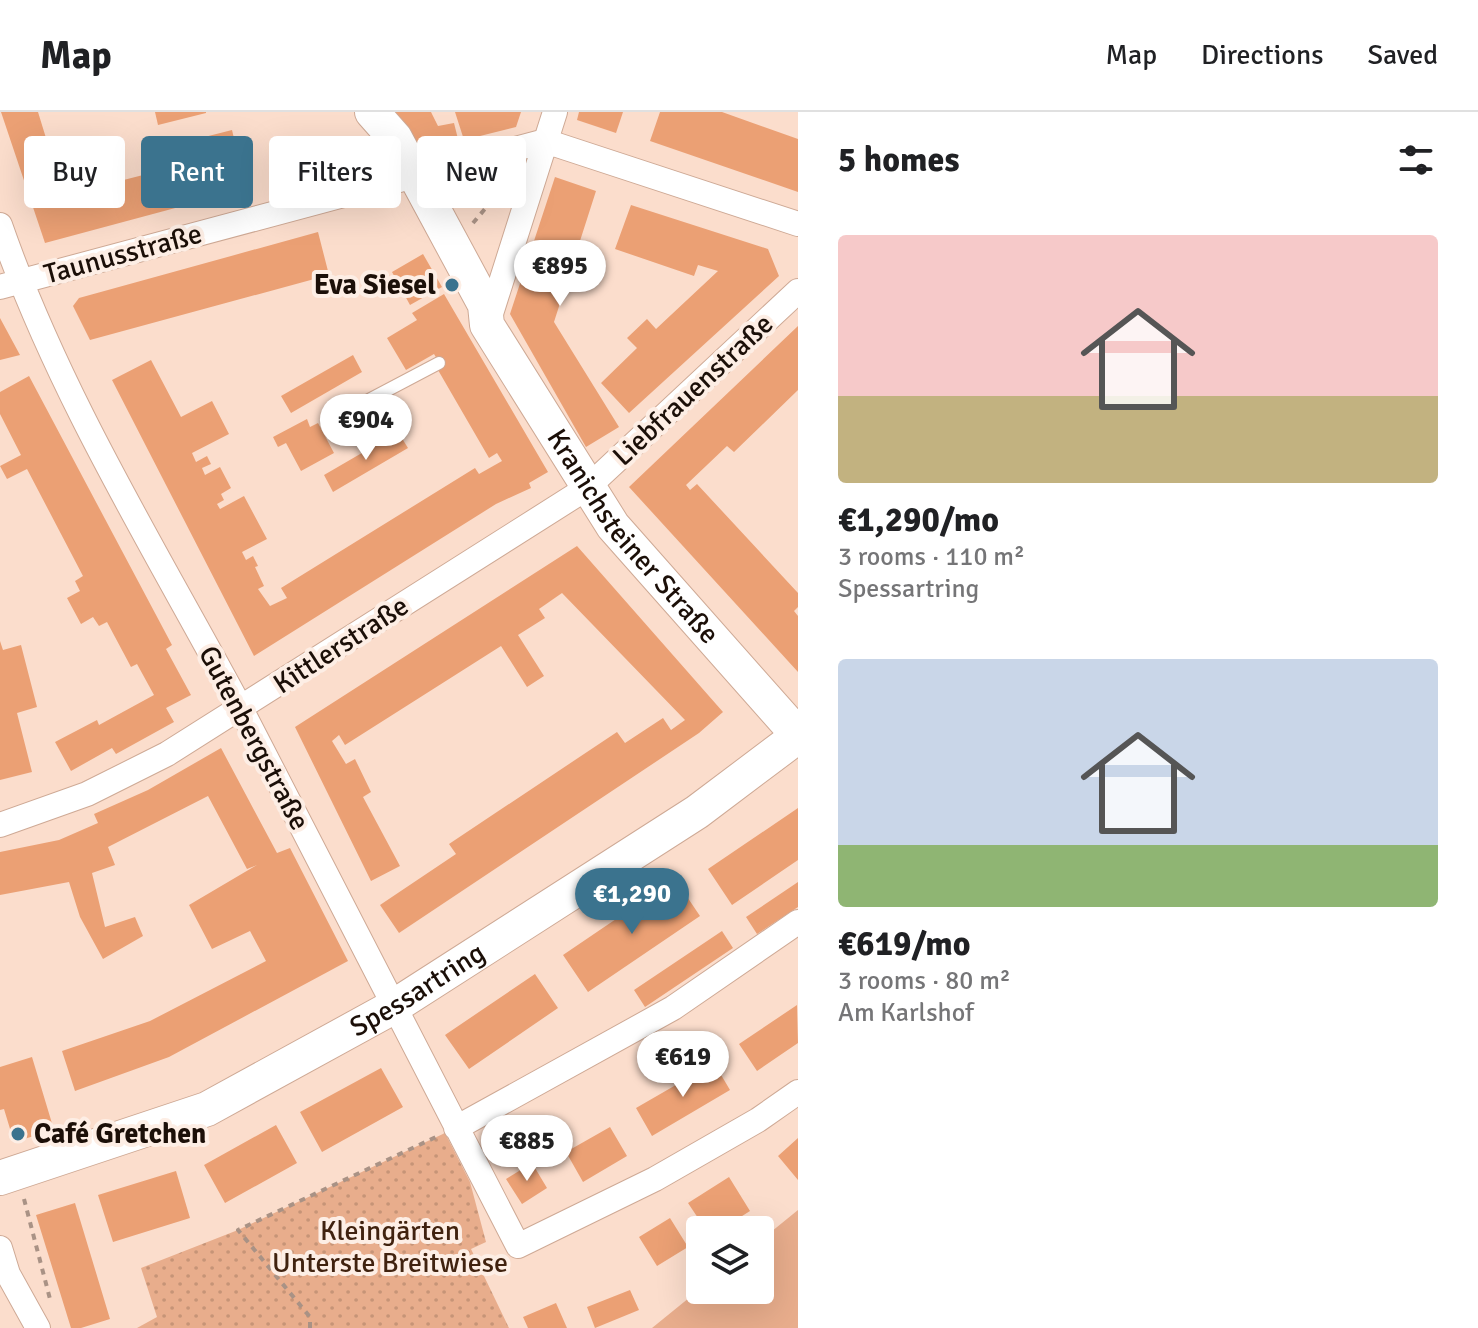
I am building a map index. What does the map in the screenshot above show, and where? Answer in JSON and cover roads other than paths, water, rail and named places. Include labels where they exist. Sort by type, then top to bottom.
[{"type":"main road","name":"Kranichsteiner Straße","points":[[374,116],[381,143],[407,177],[474,316],[613,526],[798,735]]},
{"type":"main road","name":"Spessartring","points":[[12,1185],[207,1109],[393,1007],[697,812],[798,735]]},
{"type":"street","points":[[485,331],[555,112]]},
{"type":"street","points":[[545,141],[798,224]]},
{"type":"street","name":"Taunusstraße","points":[[10,285],[545,141]]},
{"type":"street","name":"Gutenbergstraße","points":[[0,225],[10,285],[240,709],[518,1246],[655,1179],[758,1120],[798,1092]]},
{"type":"street","name":"Liebfrauenstraße","points":[[587,488],[798,291]]},
{"type":"street","name":"Kittlerstraße","points":[[0,825],[87,794],[167,754],[587,488]]},
{"type":"street","points":[[456,1128],[673,1008],[798,922]]},
{"type":"street","points":[[0,1248],[4,1279],[38,1328]]},
{"type":"lane","points":[[327,422],[439,363]]},
{"type":"place","name":"Eva Siesel","points":[[452,285]]},
{"type":"place","name":"Café Gretchen","points":[[18,1134]]},
{"type":"park label","name":"Kleingärten Unterste Breitwiese","points":[[390,1247]]}]
